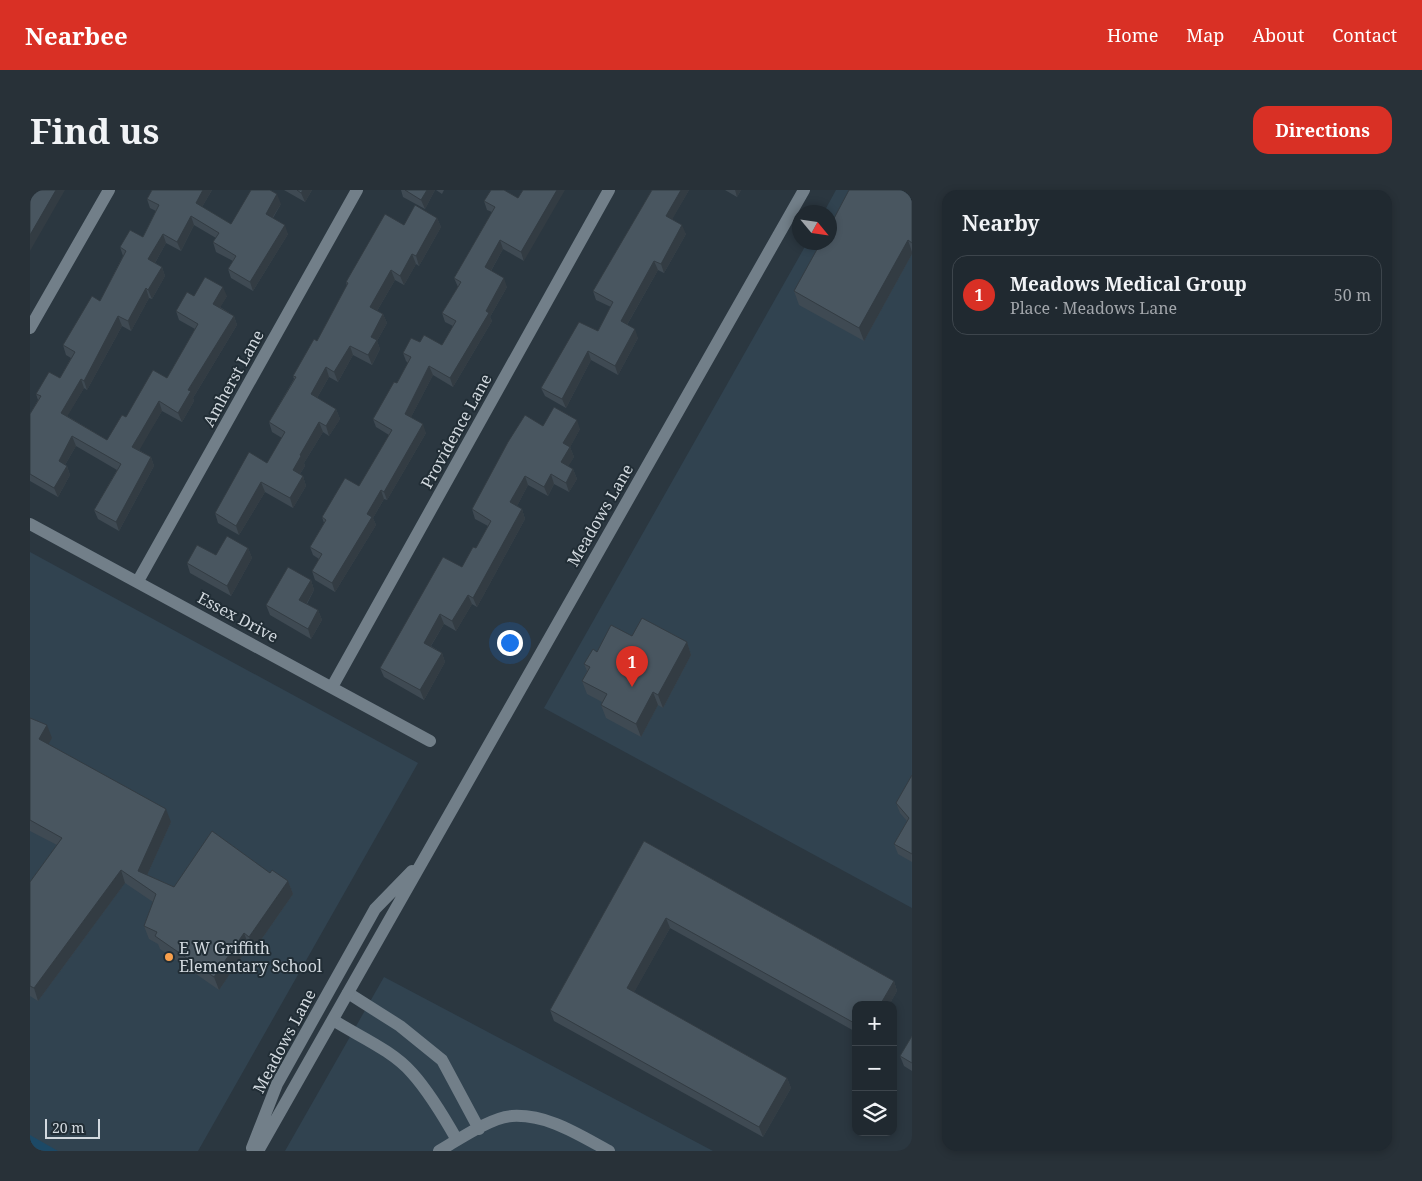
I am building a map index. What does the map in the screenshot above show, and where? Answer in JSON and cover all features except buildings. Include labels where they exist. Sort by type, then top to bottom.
[{"type":"street","points":[[30,328],[109,190]]},
{"type":"street","name":"Amherst Lane","points":[[138,582],[357,190]]},
{"type":"street","name":"Providence Lane","points":[[332,687],[609,190]]},
{"type":"street","name":"Meadows Lane","points":[[258,1151],[804,190]]},
{"type":"street","name":"Essex Drive","points":[[30,524],[430,741]]},
{"type":"street","name":"Meadows Lane","points":[[251,1151],[276,1084],[374,909],[426,856]]},
{"type":"street","points":[[348,993],[400,1026],[442,1060],[479,1129]]},
{"type":"street","points":[[333,1020],[388,1054],[411,1072],[436,1103],[457,1140]]},
{"type":"street","points":[[439,1151],[497,1120],[512,1116],[555,1123],[609,1151]]},
{"type":"shaded area","points":[[836,190],[912,190],[912,908],[544,708],[803,250],[837,250],[837,205],[828,205]]},
{"type":"shaded area","name":"E W Griffith Elementary School","points":[[30,552],[418,763],[198,1151],[30,1151]]},
{"type":"shaded area","points":[[384,977],[713,1151],[285,1151]]},
{"type":"shaded area","points":[[30,1135],[58,1151],[30,1151]]},
{"type":"place","name":"Meadows Medical Group","points":[[632,687]]},
{"type":"place","name":"E W Griffith Elementary School","points":[[169,957]]}]
